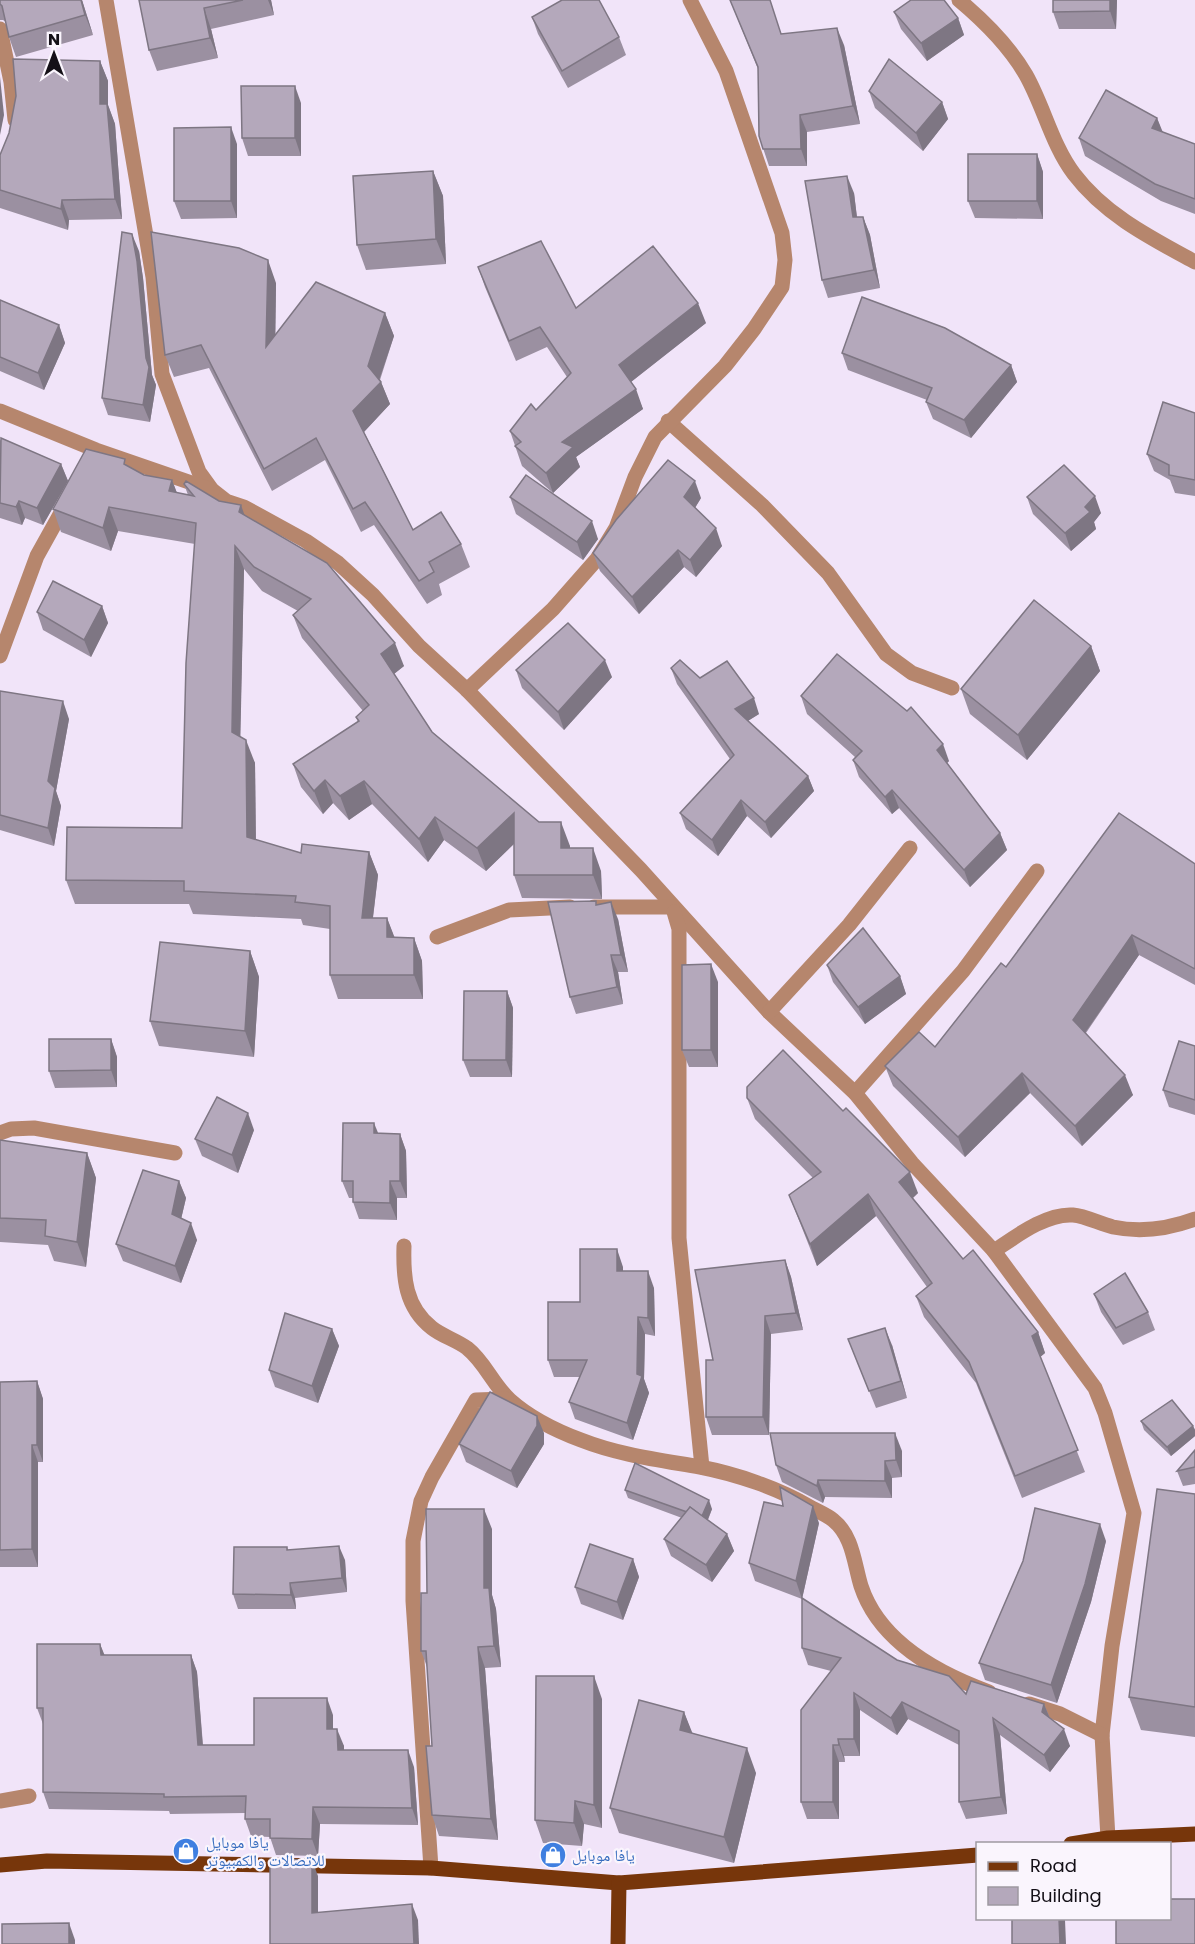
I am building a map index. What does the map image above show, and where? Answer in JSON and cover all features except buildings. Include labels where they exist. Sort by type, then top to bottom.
[{"type":"main road","points":[[1083,1842],[1108,1838],[1195,1834]]},
{"type":"main road","points":[[0,1865],[47,1862],[431,1869],[619,1882],[976,1855]]},
{"type":"main road","points":[[618,1944],[619,1882]]},
{"type":"street","points":[[106,0],[153,277],[162,374],[199,472],[212,490],[226,501],[244,507],[306,541],[338,563],[373,595],[419,646],[466,690],[641,870],[769,1012],[855,1093],[912,1163],[994,1251],[1095,1388],[1105,1413],[1134,1513],[1112,1646],[1102,1735],[1108,1838]]},
{"type":"street","points":[[466,690],[553,609],[597,559],[616,528],[635,477],[655,437],[668,421],[725,366],[754,329],[782,287],[785,260],[782,233],[726,70],[690,0]]},
{"type":"street","points":[[968,3],[1002,41],[1026,75],[1063,157],[1074,174],[1126,224],[1195,262]]},
{"type":"street","points":[[0,29],[15,104],[12,136]]},
{"type":"street","points":[[0,411],[93,455],[212,490]]},
{"type":"street","points":[[668,421],[762,505],[828,573],[886,654],[912,673],[952,688]]},
{"type":"street","points":[[0,656],[37,556],[74,489]]},
{"type":"street","points":[[769,1012],[849,925],[910,848]]},
{"type":"street","points":[[855,1093],[963,971],[1037,872]]},
{"type":"street","points":[[437,937],[509,910],[672,907]]},
{"type":"street","points":[[672,907],[679,929],[677,1059],[679,1238],[702,1467]]},
{"type":"street","points":[[0,1133],[11,1129],[34,1128],[175,1153]]},
{"type":"street","points":[[994,1251],[1054,1218],[1073,1215],[1114,1227],[1140,1230],[1160,1229],[1195,1219]]},
{"type":"street","points":[[404,1246],[407,1297],[420,1317],[433,1329],[466,1347],[480,1359],[509,1399],[545,1423],[580,1440],[617,1452],[702,1467],[788,1494],[833,1520],[847,1536],[862,1588],[882,1626],[900,1643],[969,1685],[1060,1714],[1102,1735]]},
{"type":"street","points":[[431,1869],[413,1600],[413,1541],[416,1520],[432,1477],[476,1400],[509,1399]]},
{"type":"street","points":[[0,1801],[29,1796]]},
{"type":"place","name":"يافا موبايل للاتصالات والكمبيوتر","points":[[186,1851]]},
{"type":"place","name":"يافا موبايل","points":[[553,1855]]}]
